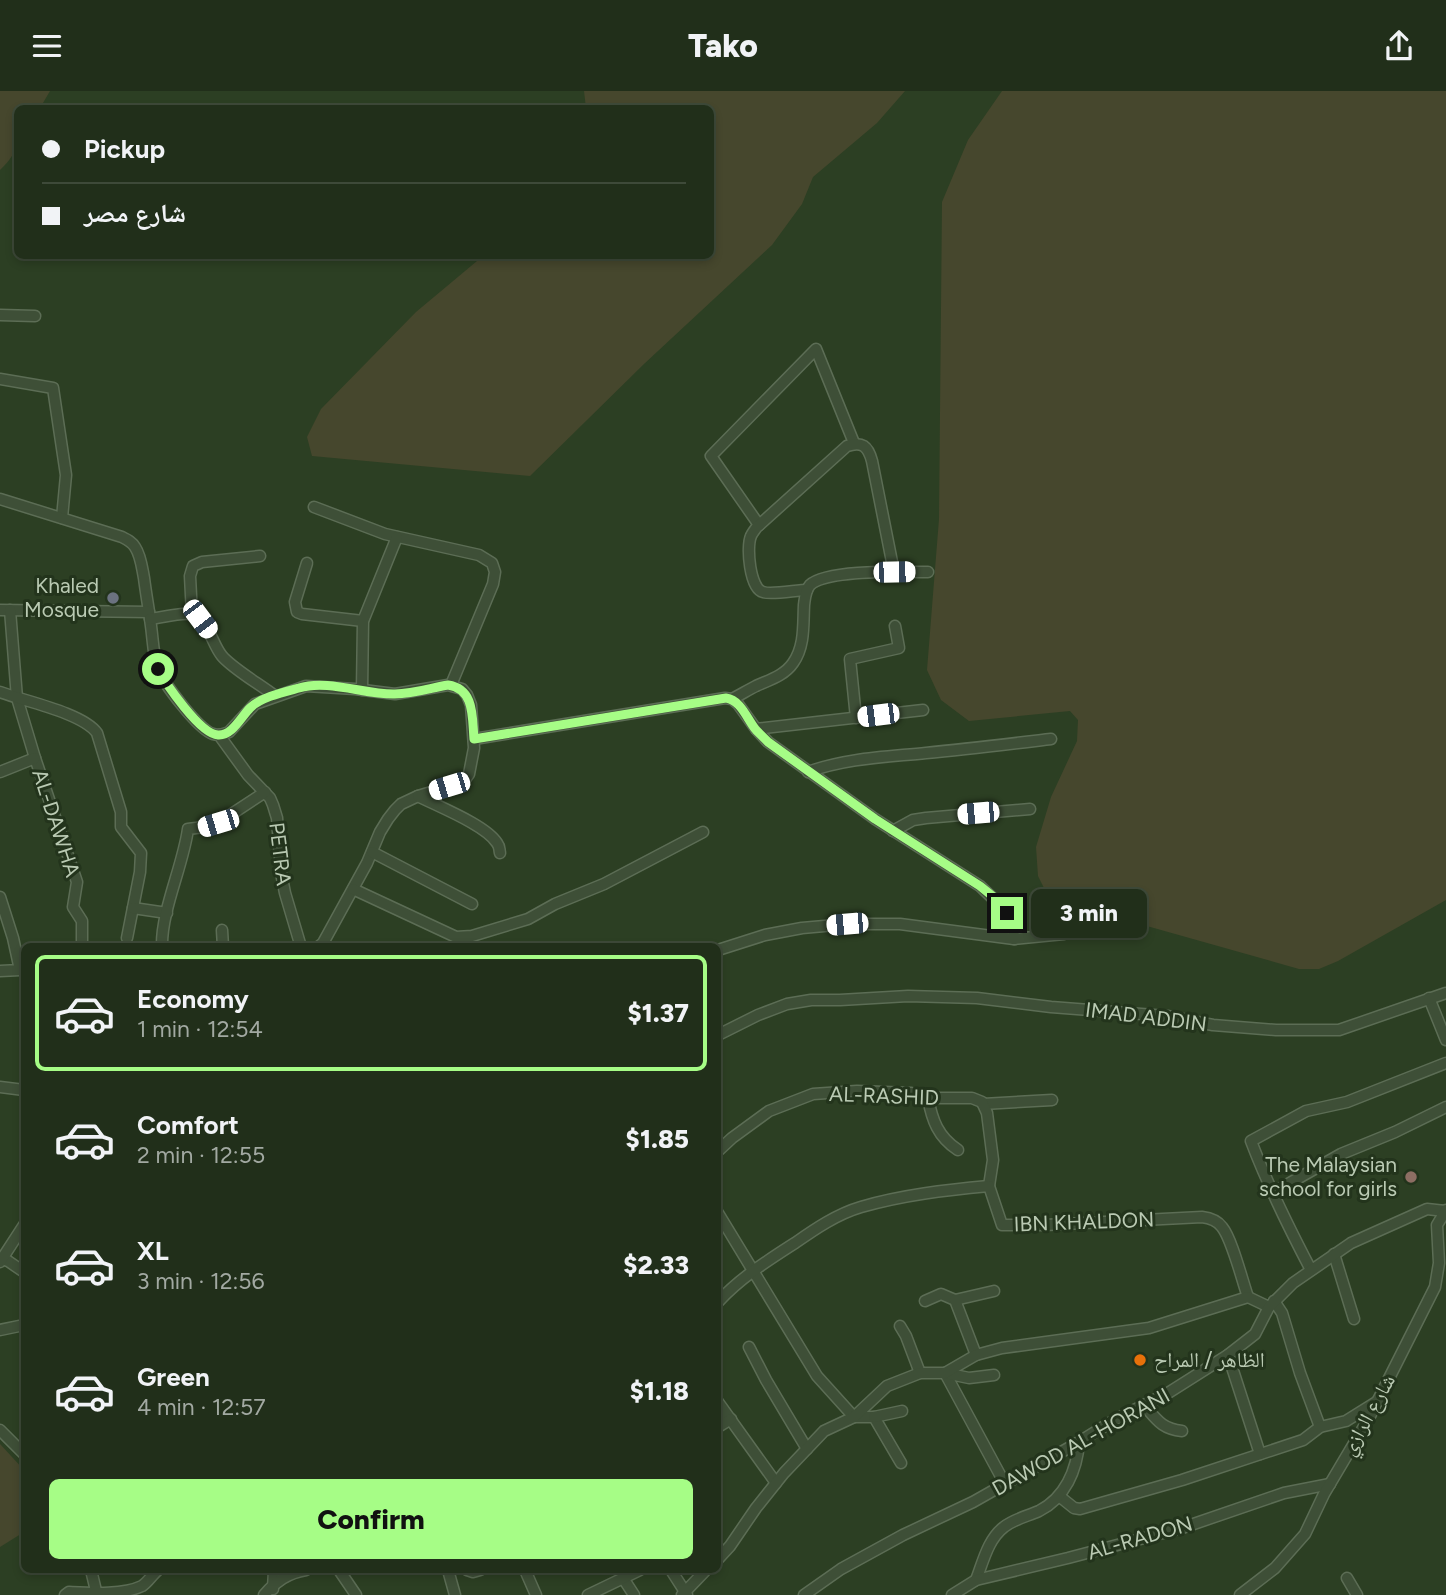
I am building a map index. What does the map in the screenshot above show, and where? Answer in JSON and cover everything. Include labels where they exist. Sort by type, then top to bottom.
[{"type":"street","points":[[0,315],[35,316]]},
{"type":"street","points":[[759,525],[711,456],[816,349],[854,443]]},
{"type":"street","points":[[0,379],[53,388],[66,475],[62,519],[0,499]]},
{"type":"street","points":[[807,590],[764,593],[757,589],[750,567],[751,536],[759,525],[847,446],[854,443],[869,450],[873,461],[894,572]]},
{"type":"street","points":[[314,507],[397,537],[479,555],[489,560],[494,567],[494,584],[451,685]]},
{"type":"street","name":"PETRA","points":[[62,519],[122,537],[137,549],[155,657],[163,678],[190,715],[200,726],[219,735],[248,775],[270,798],[277,818],[285,893],[300,943]]},
{"type":"street","points":[[362,690],[363,621],[397,537]]},
{"type":"street","points":[[192,615],[190,576],[193,566],[202,562],[260,556]]},
{"type":"street","points":[[307,563],[295,602],[297,612],[363,621]]},
{"type":"street","points":[[732,699],[776,678],[793,664],[802,644],[805,594],[816,581],[830,576],[928,572]]},
{"type":"street","points":[[5,610],[150,616],[192,615],[200,619],[221,655],[275,696]]},
{"type":"street","name":"AL-DAWHA","points":[[5,610],[17,698],[77,882],[73,907],[82,921],[82,943]]},
{"type":"street","points":[[856,718],[849,659],[899,648],[895,626]]},
{"type":"street","points":[[219,735],[229,732],[255,704],[306,686],[395,694],[451,685],[462,689],[467,695],[471,705],[474,739],[467,779],[401,804],[388,819],[323,943]]},
{"type":"street","points":[[0,692],[86,722],[97,733],[121,812],[121,827],[141,853],[140,872],[127,938]]},
{"type":"street","points":[[474,739],[732,699],[768,742],[893,831],[996,899],[1013,923],[1014,939]]},
{"type":"street","points":[[756,729],[923,710]]},
{"type":"street","points":[[808,772],[886,756],[1051,739]]},
{"type":"street","points":[[0,772],[35,758]]},
{"type":"street","points":[[163,943],[167,913],[188,829],[218,823],[265,792]]},
{"type":"street","points":[[418,796],[483,829],[496,841],[500,853]]},
{"type":"street","points":[[893,831],[913,820],[1030,809]]},
{"type":"street","points":[[353,889],[456,937],[472,936],[528,919],[555,904],[604,884],[703,832]]},
{"type":"street","points":[[372,852],[472,904]]},
{"type":"street","points":[[0,898],[20,970],[0,971]]},
{"type":"street","points":[[133,908],[167,913]]},
{"type":"street","points":[[721,949],[765,935],[847,924],[900,924],[1014,939],[1064,934]]},
{"type":"street","points":[[222,930],[223,943]]},
{"type":"street","name":"IMAD ADDIN","points":[[721,1034],[787,1004],[811,1000],[908,996],[977,998],[1167,1016],[1213,1025],[1276,1030],[1339,1030],[1446,993]]},
{"type":"street","points":[[1429,998],[1446,1040]]},
{"type":"street","points":[[1311,1270],[1272,1193],[1251,1141],[1306,1111],[1348,1102],[1446,1063]]},
{"type":"street","points":[[0,1087],[21,1090]]},
{"type":"street","name":"AL-RASHID","points":[[721,1148],[769,1111],[813,1094],[857,1091],[911,1093],[928,1098],[972,1098],[983,1104],[1052,1100]]},
{"type":"street","points":[[928,1098],[931,1112],[945,1141],[958,1150]]},
{"type":"street","points":[[721,1298],[753,1271],[821,1226],[859,1207],[945,1190],[989,1186],[993,1160],[987,1113],[983,1104]]},
{"type":"street","points":[[1272,1193],[1341,1154],[1446,1107]]},
{"type":"street","name":"IBN KHALDON","points":[[989,1186],[1002,1225],[1202,1217],[1212,1219],[1221,1225],[1228,1236],[1248,1297]]},
{"type":"street","name":"DAWOD AL-HORANI","points":[[804,1595],[841,1569],[903,1535],[973,1502],[1116,1419],[1168,1393],[1228,1355],[1255,1334],[1271,1304],[1293,1283],[1351,1243],[1426,1209],[1446,1210]]},
{"type":"street","name":"شارع الرازي","points":[[1240,1595],[1275,1568],[1300,1541],[1378,1401],[1436,1287],[1439,1263],[1437,1225],[1446,1210]]},
{"type":"street","points":[[721,1218],[817,1376],[854,1417],[874,1417],[902,1411]]},
{"type":"street","points":[[1,1261],[21,1230]]},
{"type":"street","points":[[1334,1254],[1354,1319]]},
{"type":"street","points":[[1,1261],[8,1261],[21,1270]]},
{"type":"street","points":[[925,1301],[941,1294],[955,1300],[994,1291]]},
{"type":"street","points":[[946,1373],[976,1355],[1002,1347],[1149,1328],[1248,1297],[1271,1304],[1282,1313],[1320,1427]]},
{"type":"street","points":[[955,1300],[976,1355]]},
{"type":"street","points":[[0,1330],[21,1326]]},
{"type":"street","points":[[900,1326],[920,1373]]},
{"type":"street","points":[[749,1347],[807,1449]]},
{"type":"street","points":[[1228,1355],[1259,1454]]},
{"type":"street","points":[[721,1556],[776,1483],[824,1431],[854,1417],[887,1386],[920,1373],[946,1373],[969,1378],[994,1375]]},
{"type":"street","points":[[946,1373],[1005,1484]]},
{"type":"street","points":[[1059,1496],[1074,1508],[1080,1509],[1182,1480],[1303,1440],[1320,1427],[1346,1421],[1378,1401]]},
{"type":"street","points":[[1144,1405],[1169,1430],[1182,1431]]},
{"type":"street","points":[[721,1406],[776,1483]]},
{"type":"street","points":[[874,1417],[901,1463]]},
{"type":"street","points":[[721,1425],[731,1419]]},
{"type":"street","points":[[0,1430],[21,1451]]},
{"type":"street","points":[[976,1580],[988,1548],[1000,1531],[1009,1523],[1042,1510],[1059,1496],[1074,1472],[1079,1442]]},
{"type":"street","name":"AL-RADON","points":[[952,1595],[976,1580],[1182,1528],[1284,1493],[1330,1484]]},
{"type":"street","points":[[92,1573],[97,1594]]},
{"type":"street","points":[[65,1595],[69,1592],[126,1594],[140,1588],[155,1573]]},
{"type":"street","points":[[264,1595],[273,1590],[285,1576],[296,1573]]},
{"type":"street","points":[[341,1573],[356,1595]]},
{"type":"street","points":[[449,1573],[455,1595]]},
{"type":"street","points":[[526,1573],[536,1595]]},
{"type":"street","points":[[591,1594],[634,1573]]},
{"type":"street","points":[[673,1573],[685,1594],[703,1573]]},
{"type":"street","points":[[623,1578],[634,1595]]},
{"type":"street","points":[[1347,1578],[1357,1595]]},
{"type":"green space","points":[[0,91],[50,91],[42,105],[14,105],[14,151],[0,170]]},
{"type":"green space","points":[[584,91],[905,91],[877,123],[813,177],[802,204],[772,245],[644,364],[530,476],[312,456],[307,437],[321,409],[416,312],[479,259],[714,259],[714,105],[586,105]]},
{"type":"green space","points":[[1002,91],[1446,91],[1446,900],[1319,969],[1299,969],[1122,919],[1072,917],[1049,898],[1038,876],[1036,847],[1051,797],[1077,741],[1078,720],[1070,711],[969,721],[941,700],[927,670],[939,519],[942,202],[968,140]]},
{"type":"green space","points":[[0,1444],[21,1467],[21,1534],[0,1547]]},
{"type":"place","name":"Khaled Mosque","points":[[113,598]]},
{"type":"place","name":"The Malaysian school for girls","points":[[1411,1177]]},
{"type":"place","name":"الظاهر / المراح","points":[[1140,1360]]},
{"type":"route","points":[[158,669],[190,715],[200,726],[218,735],[229,732],[255,704],[306,686],[395,694],[456,686],[467,695],[471,705],[474,739],[732,699],[768,742],[875,819],[980,886],[996,899],[1007,913]]}]
